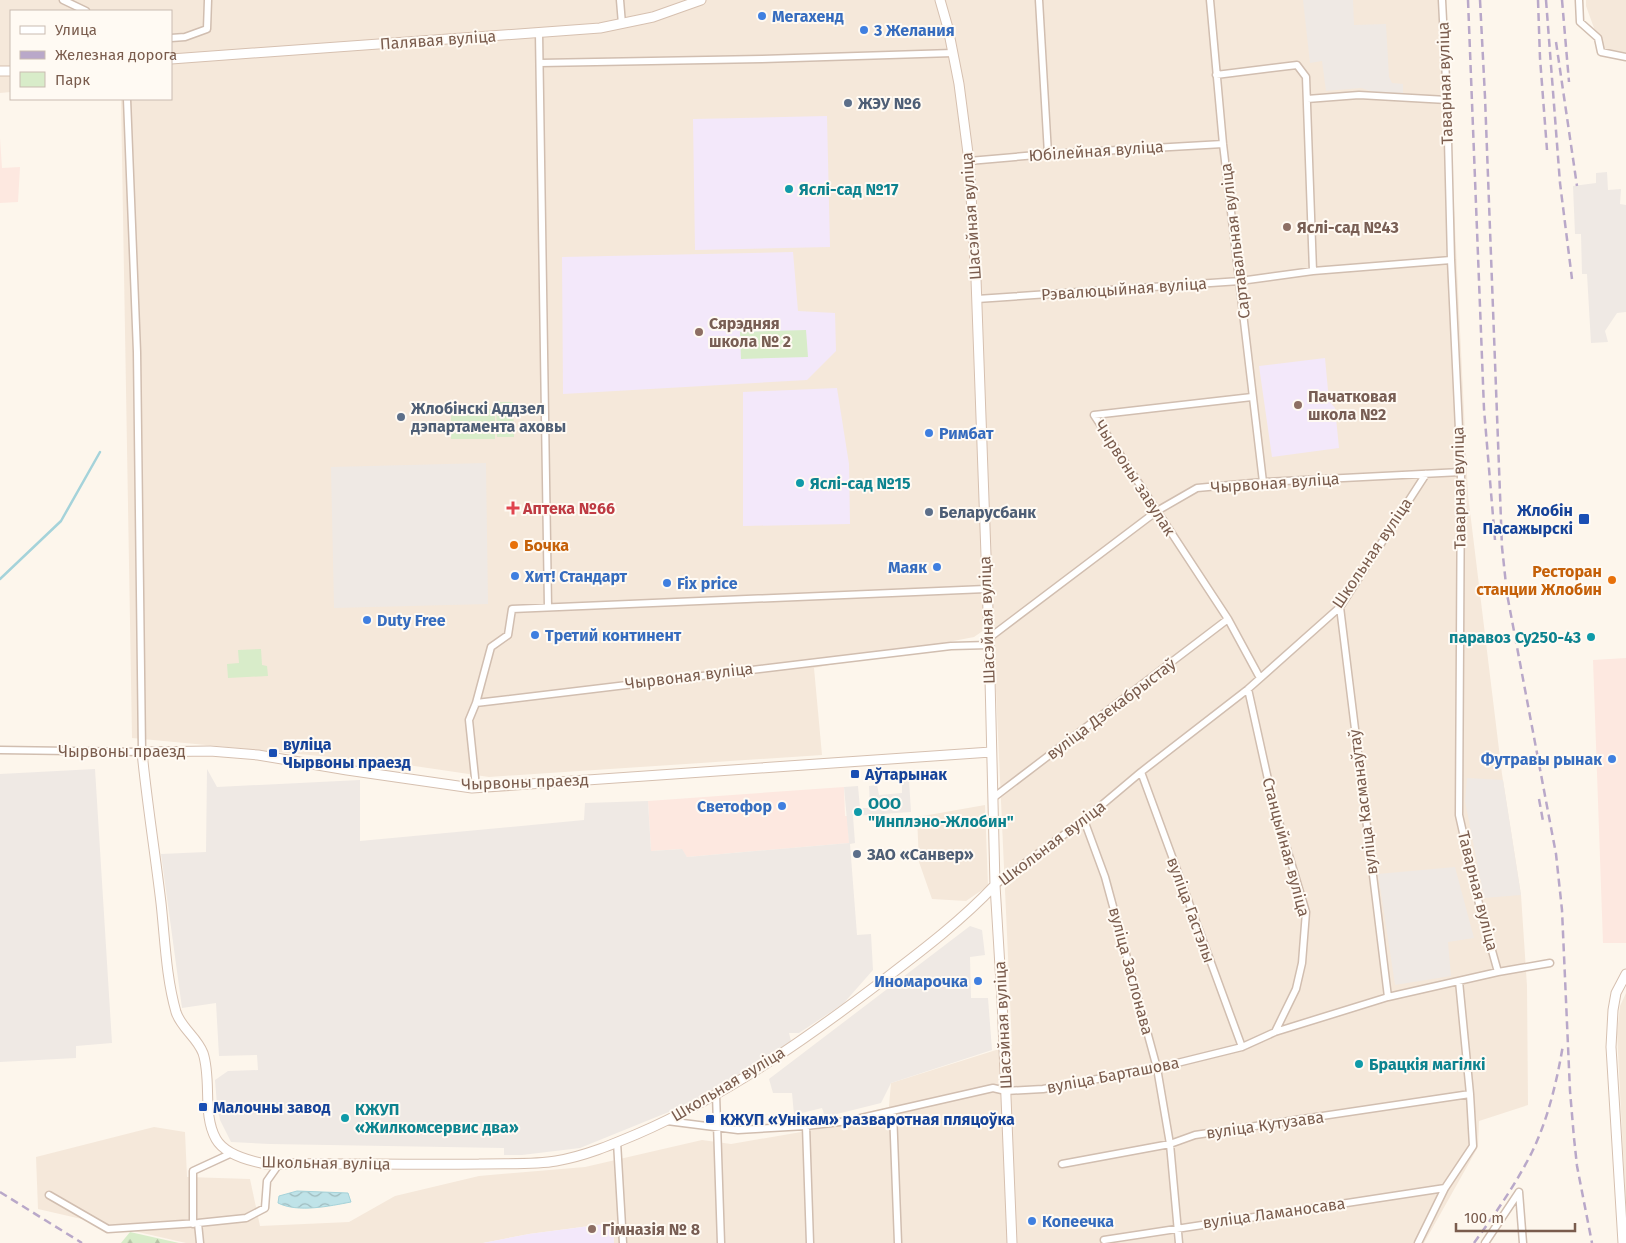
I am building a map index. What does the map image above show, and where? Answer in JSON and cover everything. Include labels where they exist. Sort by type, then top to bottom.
[{"type":"street","points":[[63,0],[84,10]]},
{"type":"street","points":[[172,38],[186,37],[207,29],[208,0]]},
{"type":"street","points":[[620,0],[622,24]]},
{"type":"street","name":"Палявая вуліца","points":[[172,59],[600,28],[653,17],[701,0]]},
{"type":"street","name":"Шасэйная вуліца","points":[[940,0],[959,84],[968,161],[977,299],[995,885],[1002,1000],[1012,1243]]},
{"type":"street","points":[[1039,0],[1048,154]]},
{"type":"street","name":"Сартавальная вуліца","points":[[1210,0],[1223,144],[1263,482]]},
{"type":"street","name":"Таварная вуліца","points":[[1442,0],[1461,472],[1460,815],[1480,908],[1498,972]]},
{"type":"street","points":[[1579,0],[1580,22],[1598,38],[1601,52],[1626,57]]},
{"type":"street","points":[[539,33],[548,607]]},
{"type":"street","points":[[540,63],[953,53]]},
{"type":"street","points":[[1216,75],[1298,65],[1306,77],[1313,271]]},
{"type":"street","points":[[1307,99],[1359,95],[1447,100]]},
{"type":"street","points":[[127,100],[136,352],[142,752]]},
{"type":"street","name":"Юбілейная вуліца","points":[[968,161],[1048,154],[1223,144]]},
{"type":"street","name":"Рэвалюцыйная вуліца","points":[[977,299],[1240,280],[1313,271],[1451,260]]},
{"type":"street","name":"Чырвоны завулак","points":[[1252,397],[1094,415],[1228,619],[1260,678]]},
{"type":"street","name":"Чырвоная вуліца","points":[[476,702],[989,641],[1157,511],[1197,488],[1263,482],[1461,472]]},
{"type":"street","name":"Школьная вуліца","points":[[142,752],[147,806],[172,993],[181,1022],[195,1038],[203,1053],[211,1127],[217,1141],[232,1152],[251,1161],[279,1164],[554,1162],[578,1157],[667,1121],[716,1094],[851,1006],[940,937],[977,905],[995,885],[1084,820],[1140,772],[1248,689],[1340,607],[1426,474]]},
{"type":"street","points":[[476,787],[469,720],[492,646],[508,635],[512,609],[986,589]]},
{"type":"street","name":"вуліца Касманаўтаў","points":[[1340,607],[1388,998]]},
{"type":"street","name":"вуліца Дзекабрыстаў","points":[[993,798],[1228,619]]},
{"type":"street","name":"Станцыйная вуліца","points":[[1248,689],[1273,802],[1306,912],[1306,938],[1296,988],[1275,1032]]},
{"type":"street","name":"Чырвоны праезд","points":[[0,750],[210,751],[258,755],[347,770],[476,787],[991,752]]},
{"type":"street","name":"вуліца Гастэлы","points":[[1140,772],[1242,1046]]},
{"type":"street","name":"вуліца Заслонава","points":[[1084,820],[1105,877],[1157,1068],[1170,1144],[1179,1243]]},
{"type":"street","name":"вуліца Барташова","points":[[667,1121],[738,1130],[806,1126],[848,1121],[978,1090],[993,1088],[1006,1091],[1043,1089],[1082,1083],[1157,1068],[1242,1046],[1275,1032],[1388,998],[1498,972],[1550,963]]},
{"type":"street","points":[[1623,1243],[1611,1047],[1616,993],[1626,974]]},
{"type":"street","points":[[1418,1243],[1445,1188],[1473,1146],[1459,981]]},
{"type":"street","points":[[716,1094],[721,1243]]},
{"type":"street","name":"вуліца Кутузава","points":[[1062,1164],[1170,1144],[1195,1135],[1470,1094]]},
{"type":"street","points":[[893,1111],[898,1243]]},
{"type":"street","points":[[806,1126],[810,1243]]},
{"type":"street","points":[[617,1142],[623,1243]]},
{"type":"street","points":[[200,1243],[196,1224],[193,1171],[232,1152]]},
{"type":"street","points":[[50,1195],[108,1229],[196,1224],[246,1218],[265,1208],[267,1180],[279,1164]]},
{"type":"street","name":"вуліца Ламаносава","points":[[1104,1240],[1445,1188]]},
{"type":"street","points":[[1485,1243],[1519,1192],[1523,1243]]},
{"type":"shaded area","points":[[0,0],[1444,0],[1468,495],[1502,774],[1521,895],[1527,986],[1528,1105],[1479,1121],[1478,1147],[1424,1243],[614,1243],[612,1223],[529,1234],[483,1243],[186,1243],[38,1209],[36,1157],[154,1127],[185,1132],[187,1177],[250,1179],[260,1226],[349,1222],[395,1196],[479,1176],[585,1167],[702,1140],[731,1144],[888,1117],[891,1083],[1012,1045],[993,624],[974,637],[814,668],[822,755],[489,777],[394,763],[132,738],[121,100],[172,100],[172,10],[10,10],[10,92],[0,93]]},
{"type":"shaded area","points":[[1303,0],[1353,0],[1354,25],[1386,24],[1389,77],[1392,83],[1403,84],[1403,97],[1383,95],[1361,88],[1326,91],[1322,61],[1310,63]]},
{"type":"shaded area","points":[[1586,0],[1626,0],[1626,54],[1602,50],[1586,6]]},
{"type":"shaded area","points":[[827,116],[830,247],[695,250],[693,119]]},
{"type":"shaded area","points":[[0,138],[2,168],[20,167],[18,202],[0,203]]},
{"type":"shaded area","points":[[1607,172],[1608,190],[1621,189],[1620,204],[1626,205],[1626,312],[1617,313],[1605,331],[1608,342],[1591,343],[1587,274],[1582,274],[1581,234],[1575,234],[1573,186],[1596,183],[1596,173]]},
{"type":"shaded area","name":"Сярэдняя школа № 2","points":[[793,252],[798,311],[835,313],[836,351],[807,380],[563,394],[562,257]]},
{"type":"shaded area","name":"Пачатковая школа №2","points":[[1325,358],[1329,401],[1335,408],[1339,448],[1272,457],[1259,366]]},
{"type":"shaded area","points":[[837,388],[849,464],[850,524],[743,526],[743,392]]},
{"type":"shaded area","points":[[486,463],[488,604],[334,608],[331,467]]},
{"type":"shaded area","name":"Футравы рынак","points":[[1626,658],[1626,943],[1603,943],[1593,660]]},
{"type":"shaded area","points":[[95,769],[112,1043],[76,1046],[76,1058],[0,1062],[0,774]]},
{"type":"shaded area","points":[[207,769],[217,787],[360,780],[360,841],[584,820],[585,803],[648,801],[651,851],[682,849],[687,857],[849,843],[844,787],[858,786],[860,808],[870,808],[869,786],[877,785],[879,795],[902,793],[902,781],[909,780],[911,812],[853,816],[855,843],[850,844],[857,935],[871,934],[873,970],[843,1004],[799,1033],[789,1033],[791,1041],[725,1083],[681,1107],[580,1148],[522,1155],[504,1155],[504,1148],[231,1142],[220,1120],[215,1080],[228,1071],[258,1070],[257,1055],[219,1056],[216,1003],[182,1008],[161,854],[206,852]]},
{"type":"shaded area","points":[[1467,778],[1503,780],[1521,895],[1484,898],[1465,801]]},
{"type":"shaded area","points":[[844,787],[845,816],[848,816],[849,843],[687,857],[681,849],[651,851],[648,801]]},
{"type":"shaded area","points":[[985,805],[988,886],[966,901],[932,899],[919,862],[917,817]]},
{"type":"shaded area","points":[[1455,867],[1474,938],[1448,942],[1451,976],[1395,985],[1378,874]]},
{"type":"shaded area","points":[[970,926],[982,930],[985,955],[970,957],[971,998],[988,998],[992,1050],[891,1083],[881,1103],[825,1117],[822,1108],[794,1115],[792,1093],[773,1093],[769,1079]]},
{"type":"shaded area","points":[[1626,993],[1626,1210],[1617,1033],[1620,1006]]},
{"type":"shaded area","name":"Гімназія № 8","points":[[613,1223],[614,1243],[483,1243],[529,1234]]},
{"type":"green space","points":[[806,330],[808,357],[741,359],[740,332]]},
{"type":"green space","points":[[496,402],[513,402],[514,437],[497,437]]},
{"type":"green space","points":[[451,409],[495,409],[495,439],[451,439]]},
{"type":"green space","points":[[261,649],[262,665],[267,666],[268,676],[228,678],[227,664],[239,663],[238,650]]},
{"type":"green space","points":[[130,1232],[179,1243],[121,1243]]},
{"type":"water","points":[[297,1191],[348,1193],[351,1202],[324,1207],[304,1208],[295,1208],[278,1203],[279,1196]]},
{"type":"waterway","points":[[0,579],[61,521],[100,452]]},
{"type":"railway","points":[[1468,0],[1484,409],[1495,540]]},
{"type":"railway","points":[[1480,0],[1502,547],[1507,594],[1556,854],[1562,910],[1570,1091],[1574,1138],[1577,1166],[1592,1243]]},
{"type":"railway","points":[[1538,0],[1547,150]]},
{"type":"railway","points":[[1546,0],[1560,183],[1572,279]]},
{"type":"railway","points":[[1562,0],[1569,82]]},
{"type":"railway","points":[[1556,42],[1577,186]]},
{"type":"railway","points":[[1539,799],[1543,821]]},
{"type":"railway","points":[[1474,1243],[1512,1187],[1538,1139],[1551,1100],[1563,1045]]},
{"type":"railway","points":[[0,1192],[82,1243]]},
{"type":"place","name":"Мегахенд","points":[[762,16]]},
{"type":"place","name":"3 Желания","points":[[864,30]]},
{"type":"place","name":"ЖЭУ №6","points":[[848,103]]},
{"type":"place","name":"Яслі-сад №17","points":[[789,189]]},
{"type":"place","name":"Яслі-сад №43","points":[[1287,227]]},
{"type":"place","name":"Сярэдняя школа № 2","points":[[699,332]]},
{"type":"place","name":"Пачатковая школа №2","points":[[1298,405]]},
{"type":"place","name":"Жлобінскі Аддзел дэпартамента аховы","points":[[401,417]]},
{"type":"place","name":"Римбат","points":[[929,433]]},
{"type":"place","name":"Яслі-сад №15","points":[[800,483]]},
{"type":"place","name":"Аптека №66","points":[[513,508]]},
{"type":"place","name":"Беларусбанк","points":[[929,512]]},
{"type":"place","name":"Жлобін Пасажырскі","points":[[1584,519]]},
{"type":"place","name":"Бочка","points":[[514,545]]},
{"type":"place","name":"Маяк","points":[[937,567]]},
{"type":"place","name":"Хит! Стандарт","points":[[515,576]]},
{"type":"place","name":"Ресторан станции Жлобин","points":[[1612,580]]},
{"type":"place","name":"Fix price","points":[[667,583]]},
{"type":"place","name":"Duty Free","points":[[367,620]]},
{"type":"place","name":"Третий континент","points":[[535,635]]},
{"type":"place","name":"паравоз Су250-43","points":[[1591,637]]},
{"type":"place","name":"вуліца Чырвоны праезд","points":[[273,753]]},
{"type":"place","name":"Футравы рынак","points":[[1612,759]]},
{"type":"place","name":"Аўтарынак","points":[[855,774]]},
{"type":"place","name":"Светофор","points":[[782,806]]},
{"type":"place","name":"ООО \"Инплэно-Жлобин\"","points":[[858,812]]},
{"type":"place","name":"ЗАО «Санвер»","points":[[857,854]]},
{"type":"place","name":"Иномарочка","points":[[978,981]]},
{"type":"place","name":"Брацкія магілкі","points":[[1359,1064]]},
{"type":"place","name":"Малочны завод","points":[[203,1107]]},
{"type":"place","name":"КЖУП «Жилкомсервис два»","points":[[345,1118]]},
{"type":"place","name":"КЖУП «Унікам» разваротная пляцоўка","points":[[710,1119]]},
{"type":"place","name":"Копеечка","points":[[1032,1221]]},
{"type":"place","name":"Гімназія № 8","points":[[592,1229]]}]
